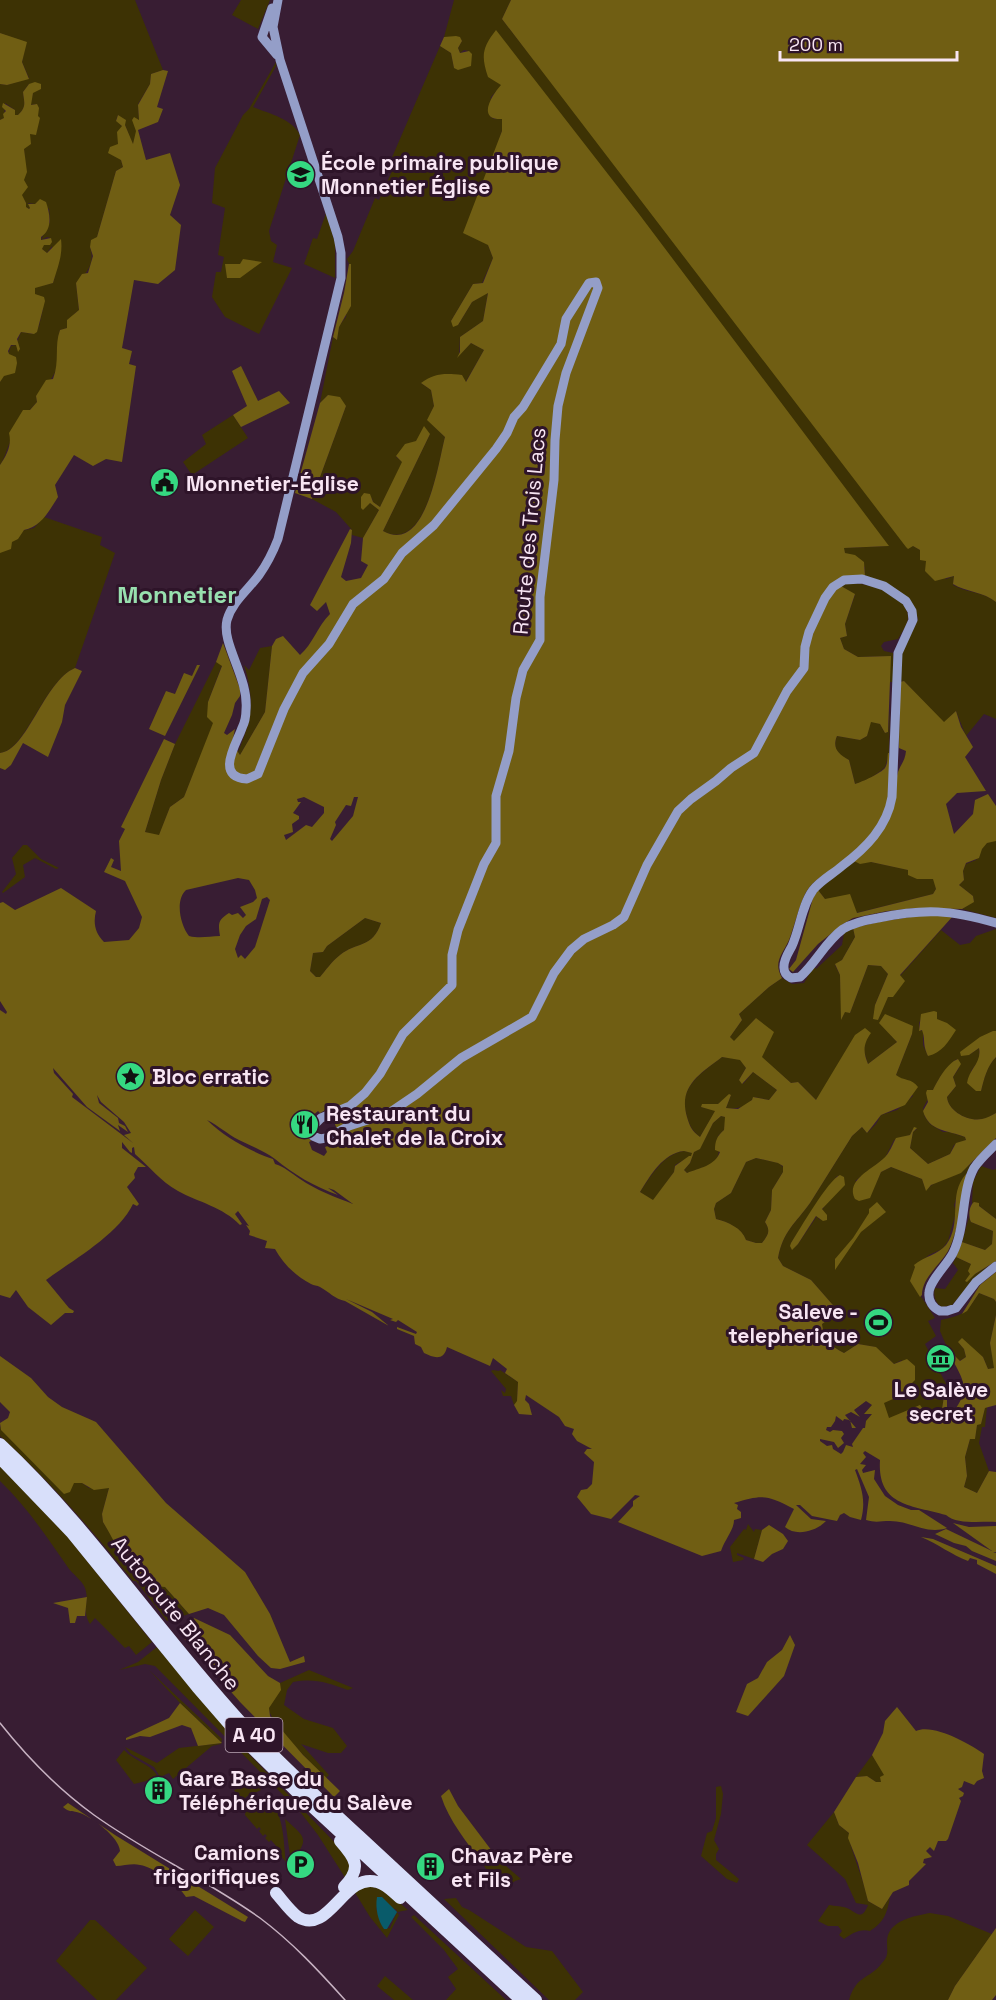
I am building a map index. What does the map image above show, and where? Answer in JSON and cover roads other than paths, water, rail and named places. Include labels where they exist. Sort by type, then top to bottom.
[{"type":"highway","name":"Autoroute Blanche","points":[[0,1444],[37,1479],[83,1530],[198,1673],[255,1737],[536,2000]]},
{"type":"highway","name":"Autoroute Blanche","points":[[0,1458],[50,1508],[214,1707],[282,1778],[521,2000]]},
{"type":"highway","points":[[276,1893],[297,1916],[308,1920],[322,1916],[347,1889],[355,1870],[352,1857],[282,1778]]},
{"type":"highway","points":[[295,1899],[300,1910],[308,1914],[315,1913],[357,1884],[367,1881],[382,1884],[468,1951]]},
{"type":"street","name":"Route des Trois Lacs","points":[[277,0],[270,37],[280,60],[338,237],[341,253],[339,291],[278,539],[261,572],[239,598],[230,613],[226,626],[243,679],[247,701],[244,723],[231,754],[230,764],[235,775],[247,779],[255,776],[284,709],[303,673],[329,644],[352,604],[384,579],[402,554],[434,525],[496,449],[561,344],[570,311],[588,284],[593,281],[597,282],[597,294],[566,373],[558,406],[554,480],[540,597],[540,640],[523,670],[516,698],[509,751],[496,796],[496,843],[484,864],[458,930],[452,955],[452,986],[403,1034],[380,1074],[365,1093],[350,1106],[326,1115],[313,1126],[312,1134],[320,1139],[396,1109],[461,1058],[532,1017],[554,973],[571,950],[589,935],[613,925],[624,917],[647,865],[678,811],[731,768],[754,753],[787,691],[804,668],[806,641],[825,598],[833,587],[844,580],[862,579],[884,586],[906,601],[912,611],[912,624],[902,640],[898,653],[894,785],[884,825],[813,890],[785,960],[784,969],[787,976],[794,979],[800,977],[835,936],[859,922],[899,914],[943,911],[962,913],[996,922]]},
{"type":"street","points":[[996,1144],[979,1161],[971,1174],[958,1240],[947,1263],[930,1286],[928,1295],[931,1304],[940,1311],[954,1309],[976,1282],[996,1266]]},
{"type":"water","points":[[377,1897],[382,1897],[397,1912],[387,1929],[384,1929],[379,1918],[376,1906]]},
{"type":"railway","points":[[0,1723],[44,1772],[81,1805],[114,1829],[260,1918],[294,1947],[345,2000]]},
{"type":"place","name":"École primaire publique Monnetier Église","points":[[300,174]]},
{"type":"place","name":"Monnetier-Église","points":[[165,483]]},
{"type":"place","name":"Bloc erratic","points":[[131,1076]]},
{"type":"place","name":"Restaurant du Chalet de la Croix","points":[[305,1125]]},
{"type":"place","name":"Saleve - telepherique","points":[[879,1323]]},
{"type":"place","name":"Le Salève secret","points":[[941,1358]]},
{"type":"place","name":"Gare Basse du Téléphérique du Salève","points":[[158,1790]]},
{"type":"place","name":"Camions frigorifiques","points":[[301,1864]]},
{"type":"place","name":"Chavaz Père et Fils","points":[[430,1867]]},
{"type":"district","name":"Monnetier","points":[[177,594]]}]
